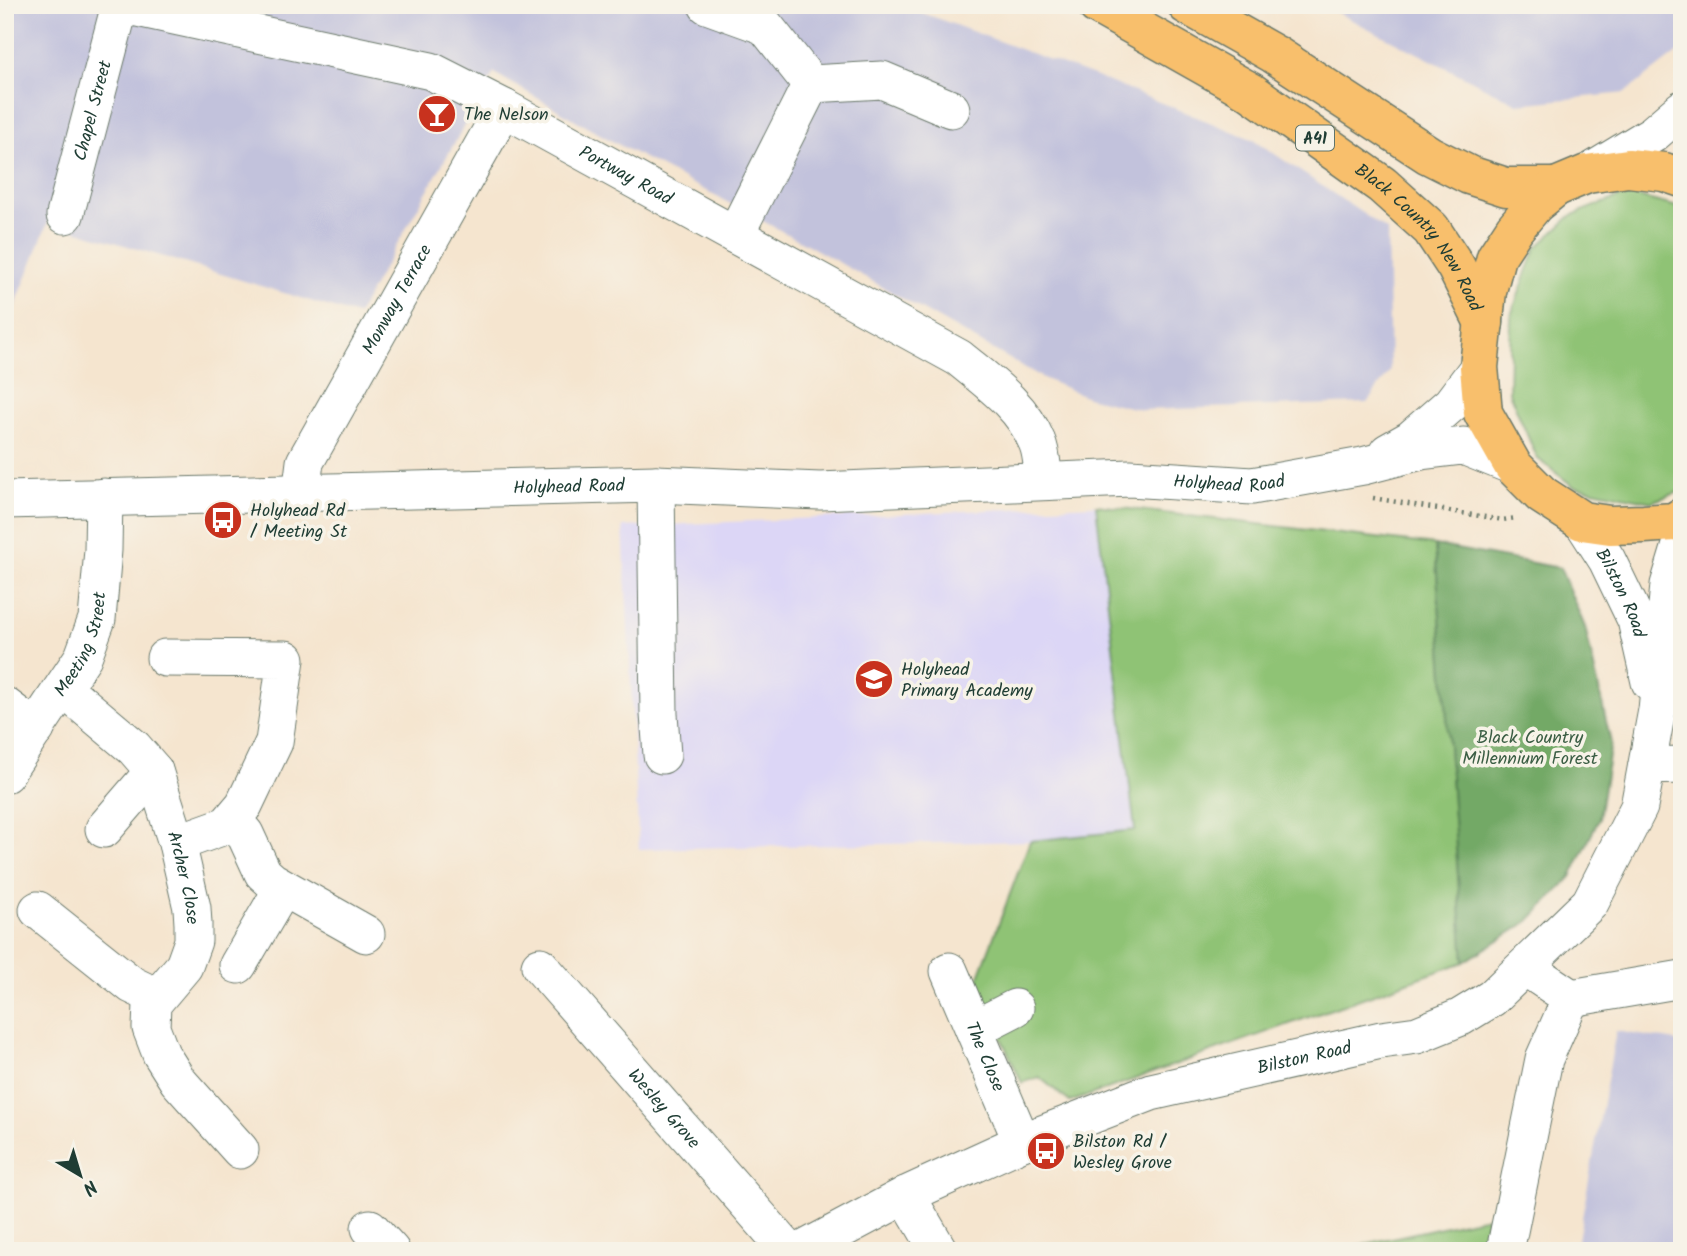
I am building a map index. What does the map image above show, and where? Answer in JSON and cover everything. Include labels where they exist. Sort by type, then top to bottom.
[{"type":"highway","name":"Black Country New Road","points":[[1097,5],[1251,92],[1382,185],[1431,229],[1456,267],[1484,323]]},
{"type":"highway","points":[[1188,5],[1274,54],[1429,155],[1469,175],[1506,187],[1571,180],[1628,168],[1664,172],[1682,178]]},
{"type":"highway","points":[[1571,180],[1535,204],[1496,257],[1487,291],[1479,368],[1483,413],[1513,466],[1542,495],[1574,516],[1609,525],[1674,522],[1682,517]]},
{"type":"street","name":"Portway Road","points":[[121,5],[189,13],[431,71],[504,108],[959,358],[1006,397],[1026,421],[1038,444],[1044,480]]},
{"type":"street","name":"Chapel Street","points":[[65,215],[121,5]]},
{"type":"street","points":[[707,5],[765,26],[811,84]]},
{"type":"street","points":[[811,84],[882,80],[951,109]]},
{"type":"street","points":[[735,235],[811,84]]},
{"type":"street","name":"Monway Terrace","points":[[301,494],[305,462],[504,108]]},
{"type":"street","points":[[1571,180],[1653,134],[1682,109]]},
{"type":"street","points":[[1353,479],[1410,439],[1441,413],[1479,368]]},
{"type":"street","name":"Holyhead Road","points":[[5,500],[656,484],[820,491],[1130,478],[1249,463],[1353,479],[1421,451],[1463,446],[1513,466]]},
{"type":"street","points":[[656,484],[662,755]]},
{"type":"street","name":"Meeting Street","points":[[5,774],[83,657],[97,618],[104,497]]},
{"type":"street","name":"Bilston Road","points":[[801,1251],[906,1195],[1022,1142],[1151,1092],[1381,1040],[1417,1035],[1461,1017],[1492,998],[1525,967],[1590,902],[1664,765],[1657,710],[1636,620],[1607,560],[1574,516]]},
{"type":"street","name":"Bilston Road","points":[[1657,710],[1669,585],[1682,542]]},
{"type":"street","points":[[165,658],[286,659],[274,742],[244,805],[227,825]]},
{"type":"street","name":"Archer Close","points":[[64,689],[134,748],[154,771],[177,843],[192,908],[193,941],[184,966],[157,997]]},
{"type":"street","points":[[5,706],[36,729]]},
{"type":"street","points":[[104,829],[154,771]]},
{"type":"street","points":[[177,843],[227,825],[239,827],[263,873],[283,888],[366,934]]},
{"type":"street","points":[[239,965],[283,888]]},
{"type":"street","points":[[38,910],[132,985],[157,997],[152,1004],[151,1028],[161,1054],[178,1081],[240,1150]]},
{"type":"street","name":"Wesley Grove","points":[[541,966],[789,1251]]},
{"type":"street","points":[[1525,967],[1571,998],[1682,979]]},
{"type":"street","name":"The Close","points":[[949,971],[1022,1142]]},
{"type":"street","points":[[1506,1251],[1544,1059],[1571,998]]},
{"type":"street","points":[[974,1029],[1014,1008]]},
{"type":"street","points":[[906,1195],[939,1251]]},
{"type":"path","points":[[1353,479],[1503,520],[1574,516]]},
{"type":"shaded area","points":[[5,5],[901,5],[1099,78],[1254,140],[1387,230],[1390,371],[1367,403],[1142,410],[1087,397],[1045,379],[808,245],[612,141],[494,73],[357,315],[48,222],[5,332]]},
{"type":"shaded area","points":[[1322,5],[1682,5],[1682,49],[1625,93],[1518,104]]},
{"type":"shaded area","name":"Holyhead Primary Academy","points":[[1096,505],[1135,830],[1030,841],[639,849],[623,527]]},
{"type":"shaded area","points":[[1616,1031],[1682,1042],[1682,1251],[1576,1251]]},
{"type":"green space","points":[[1627,194],[1682,208],[1682,491],[1651,502],[1573,486],[1537,458],[1509,392],[1511,315],[1536,248],[1572,215]]},
{"type":"green space","points":[[1096,505],[1435,545],[1464,962],[1070,1102],[1039,1077],[1022,1083],[976,984],[1030,841],[1135,830]]},
{"type":"green space","name":"Black Country Millennium Forest","points":[[1435,545],[1560,568],[1585,627],[1611,743],[1599,819],[1571,877],[1529,921],[1464,962]]},
{"type":"green space","points":[[1487,1217],[1481,1251],[1333,1251]]},
{"type":"place","name":"The Nelson","points":[[437,114]]},
{"type":"place","name":"Holyhead Rd / Meeting St","points":[[223,520]]},
{"type":"place","name":"Holyhead Primary Academy","points":[[874,679]]},
{"type":"place","name":"Bilston Rd / Wesley Grove","points":[[1046,1151]]}]
